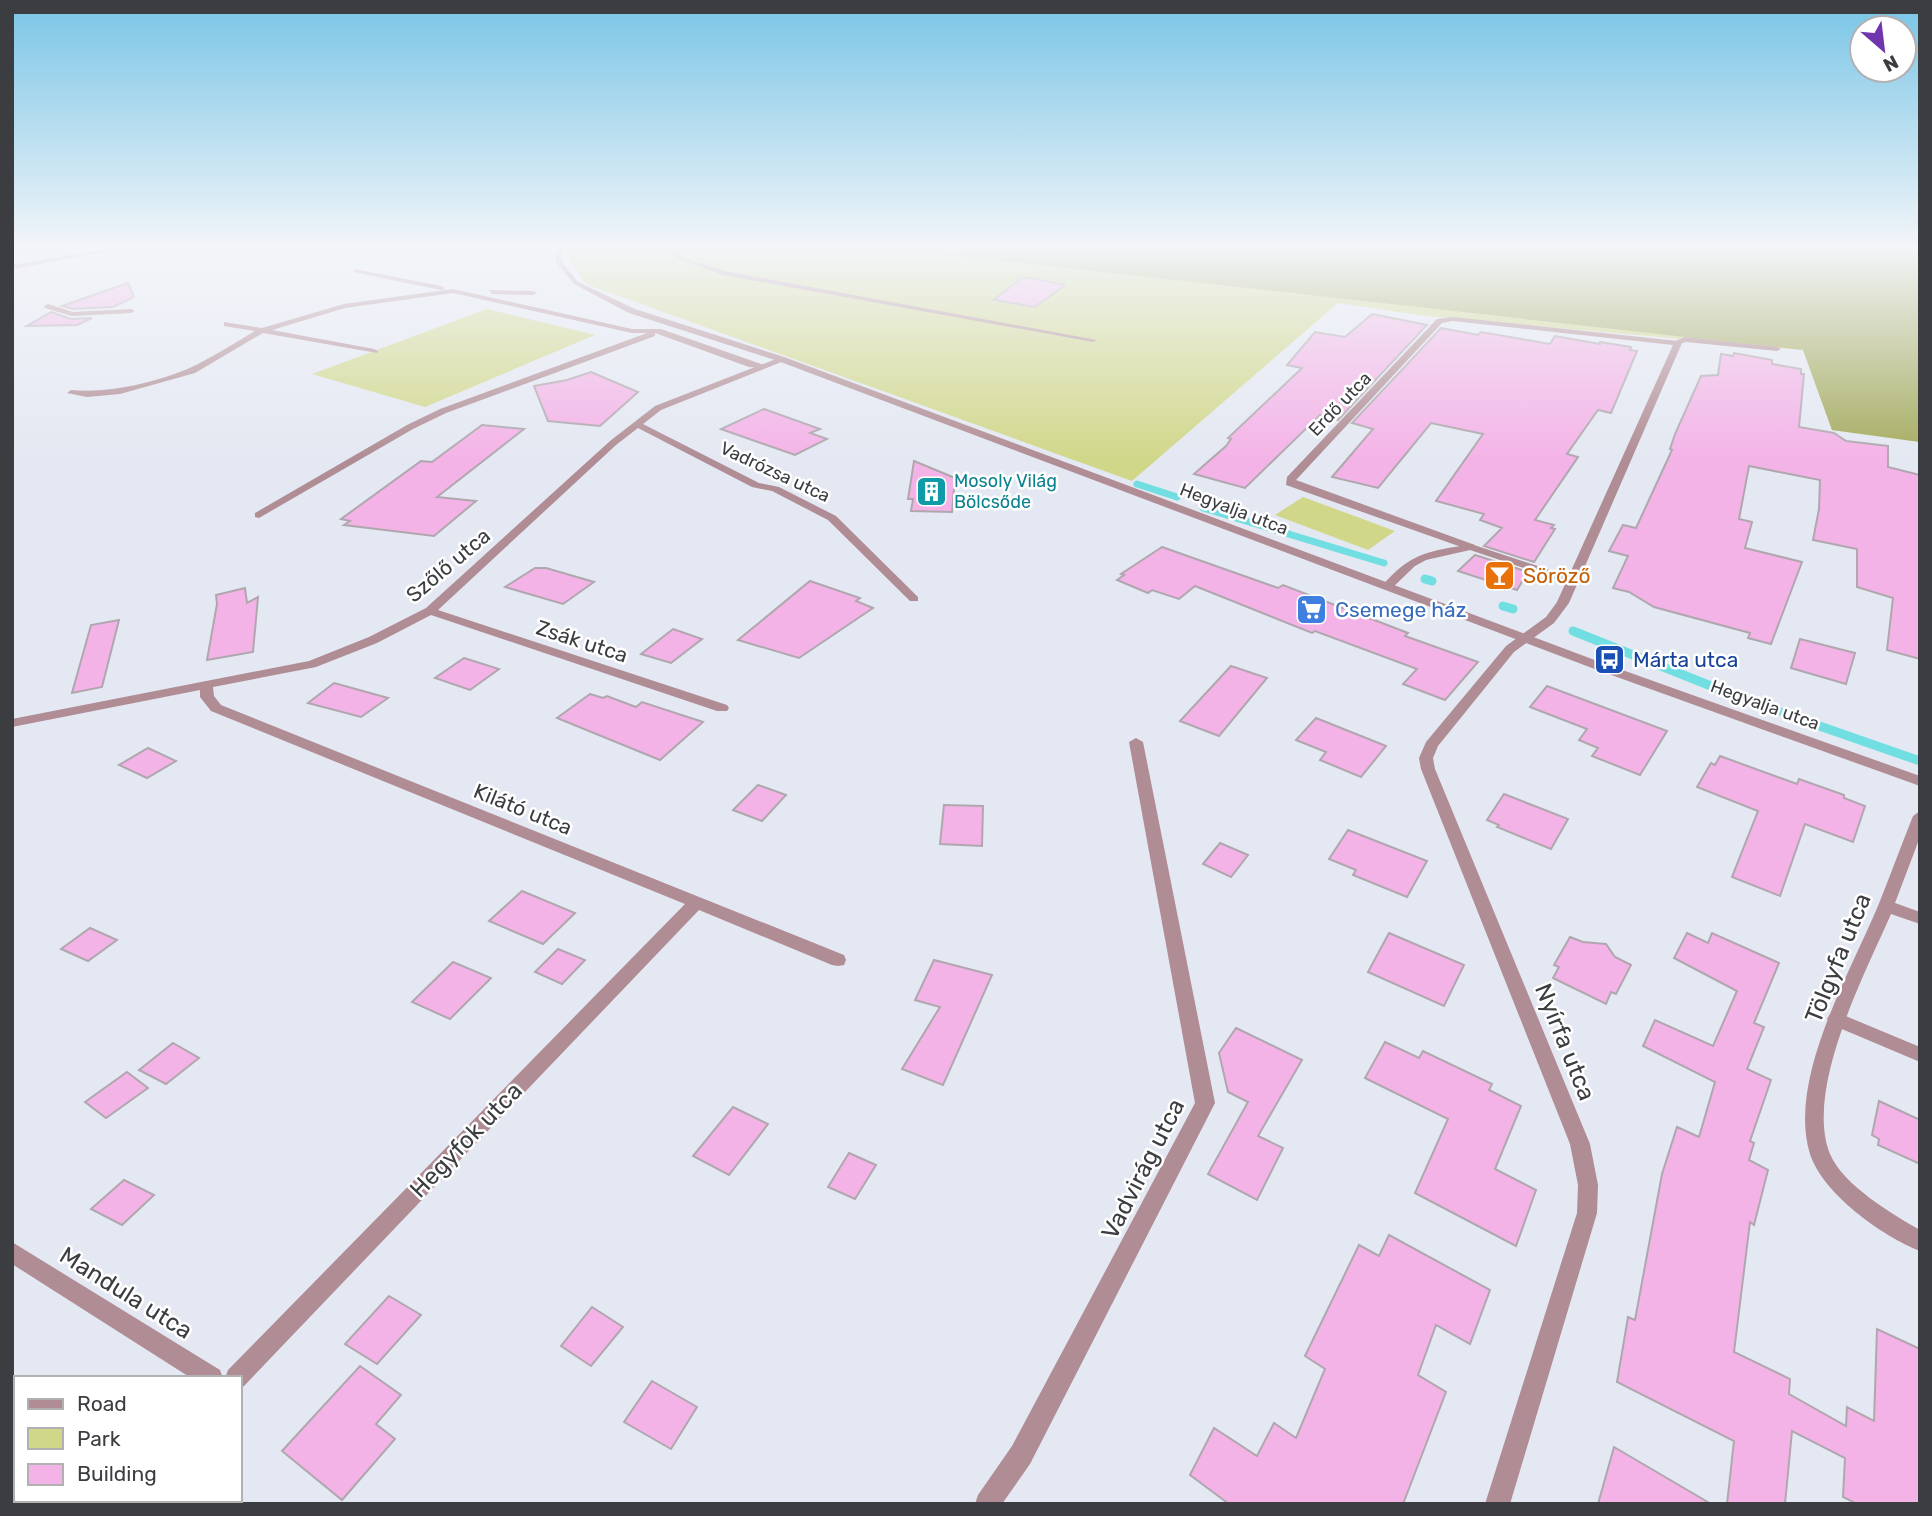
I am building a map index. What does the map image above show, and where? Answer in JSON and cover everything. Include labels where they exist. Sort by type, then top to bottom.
[{"type":"street","points":[[163,387],[262,330],[304,318]]},
{"type":"street","points":[[573,318],[632,331],[658,331],[752,365],[763,366]]},
{"type":"street","name":"Hegyalja utca","points":[[652,318],[781,359],[1387,587],[1920,781]]},
{"type":"street","points":[[970,318],[1093,340]]},
{"type":"street","name":"Erdő utca","points":[[1471,547],[1297,485],[1290,482],[1291,479],[1440,321],[1453,319],[1678,343]]},
{"type":"street","points":[[227,324],[374,351]]},
{"type":"street","points":[[260,515],[421,421],[491,392],[677,326]]},
{"type":"street","points":[[1526,638],[1550,620],[1563,603],[1678,343],[1685,339],[1777,349]]},
{"type":"street","name":"Szőlő utca","points":[[12,723],[206,686],[312,664],[345,654],[430,611],[613,443],[659,408],[781,359]]},
{"type":"street","points":[[71,393],[84,395],[120,390],[199,367]]},
{"type":"street","name":"Vadrózsa utca","points":[[638,425],[756,485],[775,489],[832,518],[914,599]]},
{"type":"street","points":[[1387,587],[1411,564],[1422,558],[1471,547],[1573,581]]},
{"type":"street","name":"Zsák utca","points":[[430,611],[722,708]]},
{"type":"street","name":"Nyírfa utca","points":[[1497,1504],[1587,1213],[1588,1185],[1580,1144],[1433,782],[1426,758],[1431,745],[1510,649],[1526,638]]},
{"type":"street","name":"Kilátó utca","points":[[206,686],[207,697],[216,708],[838,960]]},
{"type":"street","name":"Vadvirág utca","points":[[987,1504],[1021,1455],[1205,1103],[1136,743]]},
{"type":"street","name":"Tölgyfa utca","points":[[1920,816],[1886,906],[1836,1019],[1814,1107],[1814,1132],[1821,1157],[1838,1180],[1864,1205],[1920,1241]]},
{"type":"street","name":"Hegyfok utca","points":[[238,1376],[697,902]]},
{"type":"street","points":[[1886,906],[1920,918]]},
{"type":"street","points":[[1836,1019],[1920,1055]]},
{"type":"street","name":"Mandula utca","points":[[12,1252],[209,1376]]},
{"type":"green space","points":[[463,318],[523,318],[595,335],[425,407],[312,374]]},
{"type":"green space","points":[[680,318],[1321,318],[1132,481]]},
{"type":"green space","points":[[1445,318],[1920,318],[1920,442],[1832,430],[1803,350]]},
{"type":"green space","points":[[1514,318],[1920,318],[1920,442],[1832,430],[1803,350]]},
{"type":"green space","points":[[1303,497],[1395,531],[1368,550],[1275,515]]},
{"type":"building","points":[[41,318],[92,318],[77,325],[27,326]]},
{"type":"building","points":[[1368,318],[1391,318],[1427,325],[1338,420],[1320,415],[1245,488],[1194,474],[1226,446],[1231,439],[1228,438],[1302,368],[1287,365],[1315,332],[1345,337]]},
{"type":"building","points":[[1441,328],[1550,344],[1555,336],[1631,347],[1630,350],[1637,351],[1611,413],[1598,410],[1567,454],[1578,457],[1535,520],[1554,525],[1551,528],[1555,529],[1534,562],[1484,546],[1502,528],[1480,520],[1484,514],[1436,501],[1483,434],[1431,423],[1378,488],[1332,477],[1373,429],[1352,423]]},
{"type":"building","points":[[1734,353],[1801,369],[1801,374],[1804,374],[1799,427],[1834,433],[1846,441],[1888,446],[1888,467],[1920,475],[1920,659],[1887,650],[1893,598],[1857,587],[1857,549],[1813,540],[1819,509],[1820,480],[1749,466],[1739,519],[1752,522],[1745,548],[1802,562],[1771,644],[1748,638],[1750,633],[1654,607],[1629,592],[1613,588],[1628,556],[1609,551],[1623,525],[1636,528],[1672,450],[1670,449],[1675,434],[1701,376],[1718,375],[1721,354],[1733,356]]},
{"type":"building","points":[[591,372],[638,392],[600,426],[548,421],[534,386]]},
{"type":"building","points":[[764,409],[820,429],[810,433],[827,439],[795,455],[721,429]]},
{"type":"building","points":[[482,425],[524,429],[437,497],[476,501],[434,536],[344,525],[350,521],[341,519],[421,461],[432,462]]},
{"type":"building","name":"Mosoly Világ Bölcsőde","points":[[914,461],[955,478],[952,512],[911,511],[913,499],[908,499]]},
{"type":"building","points":[[1162,547],[1278,588],[1283,585],[1408,633],[1405,636],[1478,662],[1445,700],[1403,684],[1417,669],[1315,631],[1312,633],[1195,586],[1179,599],[1152,590],[1148,593],[1117,580],[1124,575],[1121,574]]},
{"type":"building","name":"Söröző","points":[[1475,555],[1528,572],[1517,590],[1458,571]]},
{"type":"building","points":[[535,568],[546,568],[594,582],[563,604],[505,587]]},
{"type":"building","points":[[810,581],[860,598],[856,601],[873,608],[799,658],[738,640]]},
{"type":"building","points":[[245,588],[247,603],[258,597],[253,652],[207,660],[217,604],[216,595]]},
{"type":"building","points":[[119,620],[102,687],[72,693],[91,625]]},
{"type":"building","points":[[673,629],[702,639],[671,663],[641,654]]},
{"type":"building","points":[[1800,639],[1855,653],[1846,684],[1791,668]]},
{"type":"building","points":[[464,658],[499,669],[470,690],[435,678]]},
{"type":"building","points":[[1231,666],[1267,678],[1219,736],[1180,721]]},
{"type":"building","points":[[334,683],[388,698],[361,717],[308,703]]},
{"type":"building","points":[[1547,686],[1667,731],[1640,775],[1592,756],[1598,748],[1579,740],[1587,729],[1530,707]]},
{"type":"building","points":[[590,694],[603,698],[607,696],[636,707],[642,702],[703,722],[660,760],[557,718]]},
{"type":"building","points":[[1316,718],[1386,746],[1361,777],[1320,760],[1326,752],[1296,740]]},
{"type":"building","points":[[148,748],[176,761],[147,778],[119,765]]},
{"type":"building","points":[[1720,756],[1797,784],[1799,779],[1844,795],[1844,798],[1865,806],[1853,842],[1805,824],[1780,896],[1732,877],[1758,811],[1697,787],[1711,763],[1715,765]]},
{"type":"building","points":[[758,785],[786,795],[762,821],[733,810]]},
{"type":"building","points":[[1504,794],[1568,819],[1551,849],[1497,827],[1499,825],[1487,820]]},
{"type":"building","points":[[944,805],[983,806],[982,846],[940,844]]},
{"type":"building","points":[[1348,830],[1427,861],[1407,897],[1353,875],[1356,870],[1329,859]]},
{"type":"building","points":[[1220,843],[1248,855],[1231,877],[1203,864]]},
{"type":"building","points":[[522,891],[575,913],[543,944],[489,921]]},
{"type":"building","points":[[90,928],[117,940],[88,961],[61,949]]},
{"type":"building","points":[[1389,933],[1464,965],[1444,1006],[1368,972]]},
{"type":"building","points":[[1687,933],[1708,943],[1712,933],[1779,963],[1754,1023],[1764,1027],[1747,1069],[1771,1080],[1750,1141],[1754,1143],[1749,1160],[1768,1170],[1754,1225],[1750,1222],[1734,1352],[1790,1379],[1789,1394],[1846,1426],[1847,1407],[1874,1421],[1877,1329],[1920,1349],[1920,1504],[1857,1504],[1843,1497],[1845,1458],[1792,1431],[1785,1504],[1727,1504],[1734,1441],[1617,1382],[1628,1317],[1635,1320],[1662,1174],[1677,1127],[1699,1137],[1715,1082],[1643,1046],[1655,1020],[1713,1046],[1737,991],[1674,958]]},
{"type":"building","points":[[1570,937],[1583,942],[1606,944],[1615,957],[1631,965],[1616,994],[1611,992],[1606,1004],[1553,978],[1559,967],[1554,965]]},
{"type":"building","points":[[558,949],[585,960],[562,984],[535,972]]},
{"type":"building","points":[[934,960],[992,975],[943,1085],[902,1069],[940,1007],[915,1000]]},
{"type":"building","points":[[453,962],[491,978],[450,1019],[412,1002]]},
{"type":"building","points":[[1236,1028],[1302,1060],[1258,1136],[1283,1148],[1257,1200],[1208,1174],[1248,1102],[1228,1092],[1219,1053]]},
{"type":"building","points":[[1385,1042],[1419,1058],[1423,1051],[1492,1084],[1489,1090],[1521,1106],[1495,1169],[1536,1190],[1516,1246],[1415,1193],[1448,1119],[1365,1078]]},
{"type":"building","points":[[173,1043],[199,1058],[166,1084],[139,1070]]},
{"type":"building","points":[[127,1072],[148,1088],[106,1118],[85,1102]]},
{"type":"building","points":[[1879,1101],[1920,1120],[1920,1164],[1878,1145],[1879,1139],[1872,1135]]},
{"type":"building","points":[[733,1107],[768,1124],[729,1175],[693,1156]]},
{"type":"building","points":[[849,1153],[876,1165],[855,1199],[828,1187]]},
{"type":"building","points":[[124,1180],[154,1195],[122,1225],[91,1209]]},
{"type":"building","points":[[1389,1235],[1490,1290],[1470,1344],[1436,1325],[1418,1375],[1446,1392],[1403,1504],[1229,1504],[1190,1475],[1214,1428],[1257,1456],[1274,1423],[1296,1438],[1325,1369],[1305,1356],[1359,1245],[1379,1256]]},
{"type":"building","points":[[389,1296],[421,1315],[377,1364],[345,1344]]},
{"type":"building","points":[[592,1307],[623,1327],[591,1366],[561,1346]]},
{"type":"building","points":[[360,1366],[401,1395],[376,1424],[395,1439],[342,1500],[282,1451]]},
{"type":"building","points":[[652,1381],[697,1407],[671,1449],[624,1422]]},
{"type":"building","points":[[1614,1447],[1711,1504],[1598,1504]]},
{"type":"waterway","points":[[1137,484],[1177,497]]},
{"type":"waterway","points":[[1203,508],[1384,563]]},
{"type":"waterway","points":[[1425,579],[1432,581]]},
{"type":"waterway","points":[[1503,606],[1513,609]]},
{"type":"waterway","points":[[1573,631],[1721,690]]},
{"type":"waterway","points":[[1740,697],[1779,711]]},
{"type":"waterway","points":[[1808,722],[1920,761]]},
{"type":"place","name":"Mosoly Világ Bölcsőde","points":[[931,491]]},
{"type":"place","name":"Söröző","points":[[1500,575]]},
{"type":"place","name":"Csemege ház","points":[[1312,609]]},
{"type":"place","name":"Márta utca","points":[[1610,659]]}]
